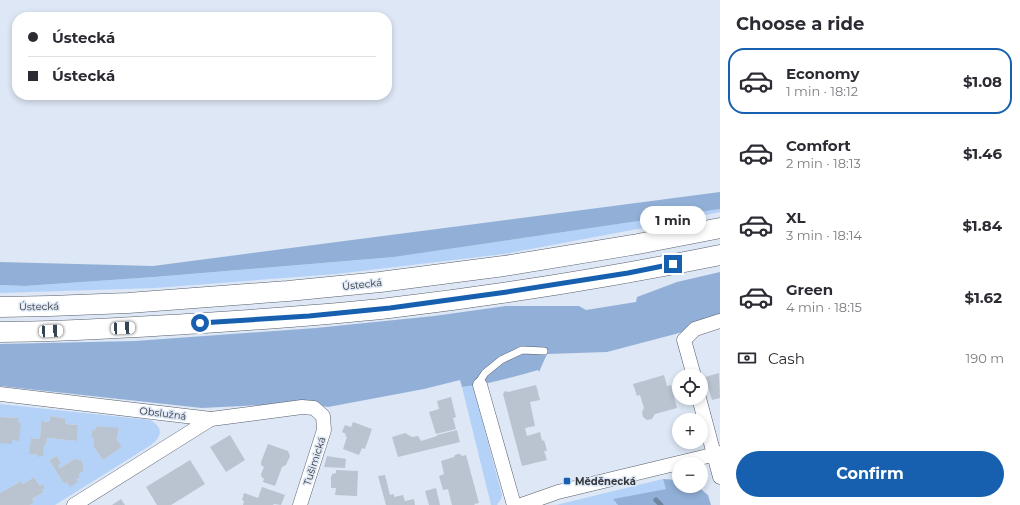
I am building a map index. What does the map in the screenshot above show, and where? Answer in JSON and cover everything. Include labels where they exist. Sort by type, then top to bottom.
[{"type":"main road","name":"Ústecká","points":[[0,307],[135,302],[288,291],[380,282],[504,266],[638,244],[720,228]]},
{"type":"main road","points":[[0,332],[36,332],[138,327],[309,316],[390,308],[507,292],[620,274],[720,255]]},
{"type":"street","points":[[692,369],[684,340],[695,328],[720,321]]},
{"type":"street","points":[[480,383],[514,505]]},
{"type":"street","name":"Obslužná","points":[[0,394],[211,419],[302,407],[314,408],[323,416]]},
{"type":"street","points":[[701,405],[717,454],[720,477]]},
{"type":"street","name":"Tušimická","points":[[300,505],[324,430],[323,416]]},
{"type":"street","points":[[74,505],[211,419]]},
{"type":"street","points":[[521,505],[558,492],[717,454]]},
{"type":"lane","points":[[480,383],[485,373],[501,360],[522,350],[544,351]]},
{"type":"shaded area","points":[[720,192],[720,209],[394,257],[154,277],[25,286],[0,285],[0,262],[153,266]]},
{"type":"shaded area","points":[[720,209],[720,212],[664,224],[504,254],[336,274],[155,288],[0,293],[0,285],[25,286],[154,277],[394,257]]},
{"type":"shaded area","points":[[720,272],[720,315],[689,325],[683,332],[607,352],[547,354],[539,372],[538,370],[481,384],[462,387],[460,380],[424,389],[328,407],[304,403],[202,408],[0,386],[0,344],[135,341],[316,328],[434,316],[506,306],[579,306],[586,310],[636,302],[637,297],[677,282]]},
{"type":"shaded area","points":[[473,386],[502,495],[497,505],[491,505],[462,387]]},
{"type":"shaded area","points":[[0,404],[150,420],[157,426],[160,432],[158,438],[151,445],[55,505],[30,505],[34,502],[32,499],[44,492],[42,490],[44,488],[42,485],[40,486],[34,477],[23,484],[21,481],[0,493],[0,443],[12,443],[12,440],[21,423],[18,422],[18,418],[0,417]],"holes":[[[50,416],[63,418],[66,420],[65,424],[78,425],[77,441],[47,438],[46,445],[44,445],[38,457],[38,455],[30,454],[31,438],[40,439],[41,421],[49,422]],[[96,426],[119,429],[117,440],[122,447],[103,460],[93,446],[94,438],[91,437],[92,430],[95,430]],[[57,456],[61,463],[58,465],[60,468],[76,458],[77,460],[81,460],[84,466],[84,471],[79,474],[80,477],[76,480],[77,482],[67,482],[64,484],[49,460]]]},
{"type":"shaded area","points":[[663,479],[667,489],[614,499],[618,505],[556,505]]},
{"type":"shaded area","points":[[663,479],[672,480],[672,493],[706,493],[708,495],[711,505],[618,505],[613,499],[666,489]]},
{"type":"building","points":[[719,373],[720,398],[712,400],[708,387],[708,376]]},
{"type":"building","points":[[664,375],[667,386],[671,385],[672,405],[676,405],[677,408],[655,414],[652,419],[647,420],[643,417],[642,412],[644,408],[640,395],[637,396],[633,384]]},
{"type":"building","points":[[536,385],[540,400],[530,402],[535,426],[525,428],[527,436],[540,432],[542,441],[544,440],[547,451],[544,451],[547,460],[522,466],[503,394],[505,391],[508,392]]},
{"type":"building","points":[[451,397],[456,417],[453,418],[456,429],[436,434],[429,412],[439,409],[437,401]]},
{"type":"building","points":[[50,416],[63,418],[66,420],[65,424],[78,425],[77,441],[47,438],[46,445],[44,445],[43,456],[38,457],[38,455],[29,454],[31,438],[40,439],[41,421],[49,422]]},
{"type":"building","points":[[0,417],[19,418],[18,422],[21,423],[19,441],[12,440],[12,444],[0,443]]},
{"type":"building","points":[[353,422],[372,429],[365,449],[362,448],[359,455],[343,449],[347,437],[345,436],[346,434],[342,432],[345,425],[351,427]]},
{"type":"building","points":[[96,426],[119,428],[117,440],[122,447],[103,460],[93,446],[94,438],[91,437],[92,430],[95,430]]},
{"type":"building","points":[[457,430],[460,442],[398,457],[392,437],[405,433],[412,437],[418,436],[421,441]]},
{"type":"building","points":[[230,435],[245,460],[226,472],[210,447]]},
{"type":"building","points":[[268,444],[288,451],[290,456],[286,465],[282,467],[275,486],[263,482],[264,478],[262,478],[261,474],[264,467],[261,465],[261,462]]},
{"type":"building","points":[[458,454],[462,456],[466,455],[479,503],[474,504],[475,505],[452,505],[448,489],[443,490],[439,476],[444,474],[441,461],[454,457]]},
{"type":"building","points":[[57,456],[61,463],[58,465],[60,468],[76,458],[77,460],[81,460],[84,466],[84,471],[79,474],[80,477],[76,480],[78,482],[70,487],[67,482],[64,484],[49,460]]},
{"type":"building","points":[[327,456],[346,459],[345,468],[324,467]]},
{"type":"building","points":[[190,460],[205,484],[171,505],[157,505],[146,487]]},
{"type":"building","points":[[336,470],[358,471],[357,496],[335,495],[336,488],[331,488],[331,476],[332,474],[336,473]]},
{"type":"building","points":[[385,475],[390,495],[394,494],[394,497],[403,495],[405,501],[414,499],[415,505],[386,505],[378,476]]},
{"type":"building","points":[[34,477],[40,486],[42,484],[45,488],[42,490],[44,492],[32,499],[34,502],[30,505],[0,505],[0,493],[21,481],[23,484]]},
{"type":"building","points":[[262,487],[285,495],[281,505],[243,505],[244,501],[242,500],[244,493],[258,498]]},
{"type":"building","points":[[436,488],[440,505],[429,505],[425,491]]},
{"type":"building","points":[[121,499],[125,505],[112,505]]},
{"type":"waterway","points":[[656,500],[661,505]]},
{"type":"place","name":"Měděnecká","points":[[567,481]]},
{"type":"route","points":[[200,323],[309,316],[390,308],[507,292],[628,273],[673,264]]}]
